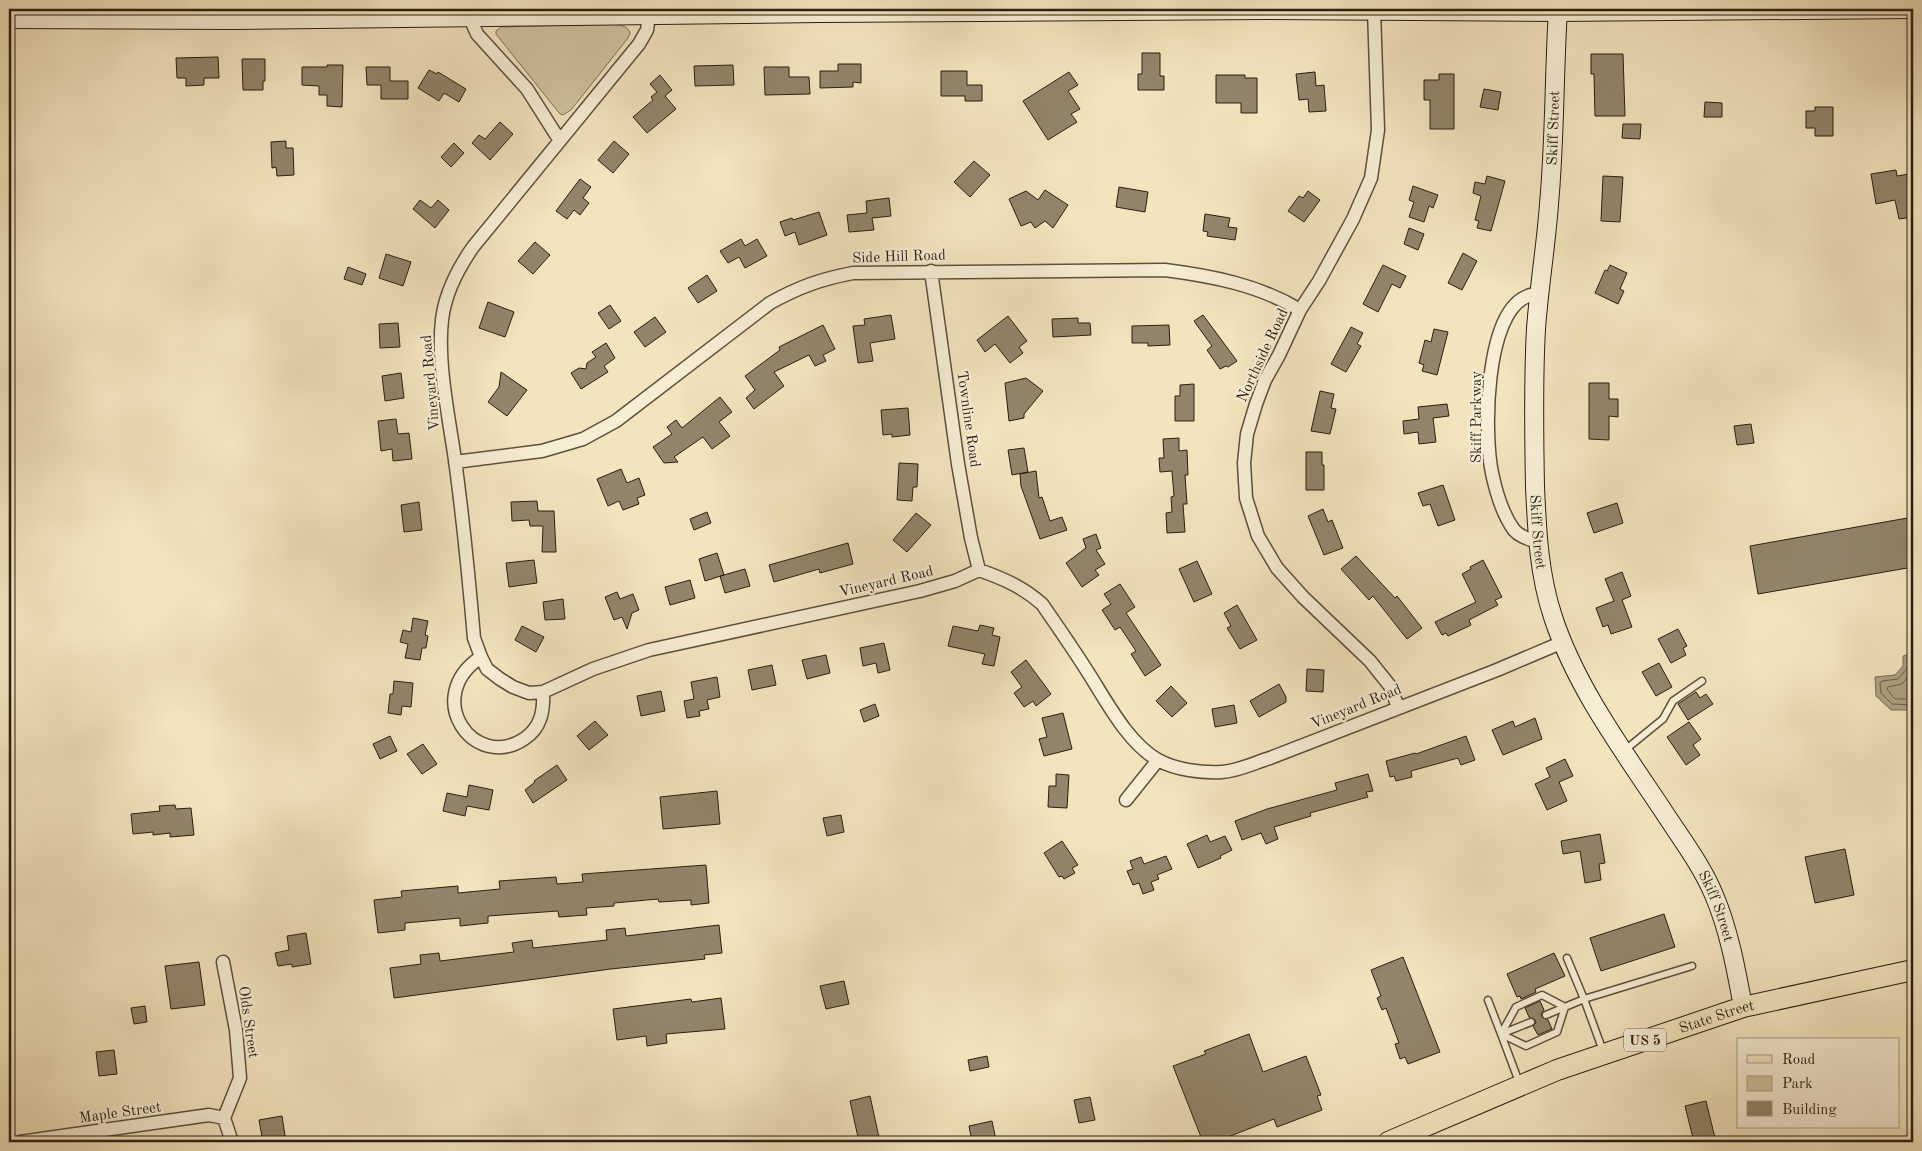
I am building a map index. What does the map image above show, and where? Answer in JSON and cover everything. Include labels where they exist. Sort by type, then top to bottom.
[{"type":"main road","points":[[9,19],[99,14],[366,14],[470,18],[865,11],[1241,9],[1558,11],[1913,10]]},
{"type":"main road","name":"Skiff Street","points":[[1558,11],[1550,204],[1536,331],[1534,426],[1538,542],[1544,588],[1562,642],[1580,678],[1624,750],[1700,866],[1714,895],[1726,930],[1743,1007]]},
{"type":"main road","name":"State Street","points":[[1388,1142],[1557,1070],[1743,1007],[1913,970]]},
{"type":"street","name":"Northside Road","points":[[1374,10],[1378,130],[1372,178],[1353,218],[1319,281],[1300,310],[1265,380],[1247,434],[1244,463],[1246,498],[1258,536],[1277,568],[1303,597],[1370,661],[1390,686],[1398,707]]},
{"type":"street","name":"Vineyard Road","points":[[649,15],[646,30],[638,44],[473,247],[456,271],[449,290],[442,320],[441,349],[445,394],[455,462],[474,638],[488,669],[513,687],[529,693],[543,692],[593,669],[649,650],[920,591],[979,570],[1008,580],[1032,595],[1042,604],[1117,718],[1138,743],[1158,760],[1174,766],[1209,772],[1223,772],[1238,769],[1497,670],[1562,642]]},
{"type":"street","points":[[470,18],[477,34],[527,89],[560,142]]},
{"type":"street","name":"Side Hill Road","points":[[455,462],[542,451],[583,439],[616,421],[770,303],[822,279],[854,272],[1165,270],[1201,274],[1248,286],[1281,298],[1300,310]]},
{"type":"street","name":"Townline Road","points":[[931,271],[958,464],[971,538],[979,570]]},
{"type":"street","name":"Skiff Parkway","points":[[1538,542],[1525,538],[1515,530],[1502,506],[1492,473],[1489,420],[1491,370],[1497,336],[1507,315],[1519,301],[1528,296],[1539,294]]},
{"type":"street","points":[[481,657],[464,670],[457,682],[453,698],[456,715],[464,729],[474,739],[489,746],[503,748],[517,744],[529,736],[539,724],[544,708],[543,692]]},
{"type":"street","points":[[1126,800],[1158,760]]},
{"type":"street","name":"Olds Street","points":[[223,962],[236,1030],[240,1078],[224,1118]]},
{"type":"street","name":"Maple Street","points":[[20,1142],[209,1115],[224,1118]]},
{"type":"street","points":[[224,1118],[232,1142]]},
{"type":"lane","points":[[1624,750],[1663,719],[1673,701],[1702,681]]},
{"type":"lane","points":[[1567,958],[1604,1054]]},
{"type":"lane","points":[[1546,1015],[1584,999],[1692,966]]},
{"type":"lane","points":[[1501,1034],[1516,1007],[1542,994],[1565,1007]]},
{"type":"lane","points":[[1488,1000],[1520,1086]]},
{"type":"lane","points":[[1501,1034],[1526,1046],[1557,1032],[1565,1007]]},
{"type":"lane","points":[[1501,1034],[1531,1022]]},
{"type":"green space","points":[[614,24],[628,29],[630,33],[628,38],[571,110],[563,115],[560,114],[496,34],[496,31],[501,27]]},
{"type":"water","points":[[1913,653],[1913,710],[1891,710],[1876,696],[1875,677],[1895,675],[1903,666],[1903,656]]},
{"type":"building","points":[[1142,53],[1160,53],[1160,76],[1164,76],[1164,90],[1138,90],[1138,74],[1142,74]]},
{"type":"building","points":[[1591,54],[1623,54],[1625,116],[1595,116],[1594,74],[1591,74]]},
{"type":"building","points":[[218,57],[219,78],[204,78],[204,85],[186,86],[186,78],[177,78],[176,58]]},
{"type":"building","points":[[242,59],[265,59],[263,90],[243,90]]},
{"type":"building","points":[[838,64],[861,64],[861,83],[853,82],[853,87],[820,88],[820,71],[838,71]]},
{"type":"building","points":[[327,65],[343,65],[342,107],[327,106],[327,95],[319,95],[319,86],[302,85],[302,67],[327,67]]},
{"type":"building","points":[[733,65],[734,85],[695,86],[694,66]]},
{"type":"building","points":[[366,67],[390,67],[390,81],[408,81],[408,99],[381,99],[381,85],[367,85]]},
{"type":"building","points":[[764,67],[789,67],[789,77],[809,77],[810,94],[765,95]]},
{"type":"building","points":[[429,70],[437,74],[438,72],[466,89],[459,102],[444,93],[439,101],[418,88]]},
{"type":"building","points":[[941,71],[967,71],[967,85],[982,85],[982,101],[965,101],[965,96],[941,96]]},
{"type":"building","points":[[1069,72],[1078,85],[1068,91],[1080,109],[1071,114],[1077,122],[1048,140],[1023,101]]},
{"type":"building","points":[[1315,72],[1316,86],[1324,85],[1326,111],[1309,112],[1308,99],[1299,100],[1296,74]]},
{"type":"building","points":[[1439,74],[1454,74],[1454,129],[1430,129],[1430,100],[1424,100],[1424,80],[1439,80]]},
{"type":"building","points":[[660,75],[672,90],[665,96],[676,109],[647,133],[633,117],[653,100],[651,97],[657,92],[650,84]]},
{"type":"building","points":[[1216,75],[1245,75],[1245,78],[1257,78],[1257,113],[1241,113],[1241,103],[1216,103]]},
{"type":"building","points":[[1484,89],[1501,92],[1498,110],[1480,107]]},
{"type":"building","points":[[1705,102],[1722,103],[1722,117],[1704,117]]},
{"type":"building","points":[[1815,107],[1833,107],[1833,136],[1815,136],[1815,128],[1806,128],[1806,111],[1815,111]]},
{"type":"building","points":[[500,122],[513,134],[490,160],[472,143],[479,135],[485,139]]},
{"type":"building","points":[[1623,124],[1641,124],[1640,139],[1622,138]]},
{"type":"building","points":[[286,141],[286,148],[293,148],[294,175],[277,176],[276,167],[272,168],[271,142]]},
{"type":"building","points":[[614,141],[629,154],[613,173],[598,160]]},
{"type":"building","points":[[454,143],[464,153],[451,167],[441,157]]},
{"type":"building","points":[[974,161],[990,175],[970,197],[954,182]]},
{"type":"building","points":[[1896,170],[1897,176],[1909,174],[1913,196],[1913,217],[1899,219],[1895,200],[1876,204],[1871,174]]},
{"type":"building","points":[[1487,176],[1505,181],[1491,231],[1477,228],[1479,221],[1475,220],[1481,196],[1473,193],[1475,182],[1485,184]]},
{"type":"building","points":[[1603,176],[1623,177],[1620,222],[1601,221]]},
{"type":"building","points":[[580,179],[591,187],[583,198],[589,203],[580,215],[574,210],[567,219],[556,211]]},
{"type":"building","points":[[1413,186],[1438,195],[1433,208],[1429,206],[1424,222],[1409,217],[1414,202],[1409,200]]},
{"type":"building","points":[[1119,187],[1148,192],[1145,212],[1116,207]]},
{"type":"building","points":[[1045,190],[1068,205],[1053,228],[1045,221],[1035,228],[1031,222],[1021,226],[1009,199],[1026,191],[1038,200]]},
{"type":"building","points":[[1308,191],[1320,200],[1304,222],[1288,211],[1299,196],[1303,198]]},
{"type":"building","points":[[889,198],[891,216],[872,218],[874,230],[849,232],[847,215],[867,213],[866,201]]},
{"type":"building","points":[[420,200],[431,208],[438,200],[449,210],[435,228],[413,209]]},
{"type":"building","points":[[819,212],[827,235],[799,245],[795,232],[785,236],[780,222]]},
{"type":"building","points":[[1205,214],[1230,218],[1228,227],[1237,228],[1235,240],[1207,236],[1208,232],[1203,231]]},
{"type":"building","points":[[1409,228],[1424,234],[1418,250],[1404,244]]},
{"type":"building","points":[[741,239],[745,246],[757,239],[767,256],[745,268],[739,257],[728,263],[720,251]]},
{"type":"building","points":[[535,242],[550,255],[533,274],[518,261]]},
{"type":"building","points":[[1463,253],[1477,261],[1462,290],[1448,283]]},
{"type":"building","points":[[386,254],[411,262],[403,286],[379,278]]},
{"type":"building","points":[[1383,265],[1406,276],[1400,288],[1392,284],[1378,312],[1363,304]]},
{"type":"building","points":[[1610,265],[1627,273],[1620,289],[1624,291],[1618,304],[1595,293],[1605,270],[1607,271]]},
{"type":"building","points":[[348,267],[366,274],[362,285],[344,279]]},
{"type":"building","points":[[707,275],[717,291],[698,303],[688,288]]},
{"type":"building","points":[[488,302],[514,312],[505,337],[479,328]]},
{"type":"building","points":[[610,305],[621,321],[609,329],[598,313]]},
{"type":"building","points":[[891,315],[895,339],[870,343],[873,361],[858,363],[853,326],[865,325],[864,319]]},
{"type":"building","points":[[1203,315],[1237,361],[1228,367],[1220,369],[1207,350],[1212,346],[1194,321]]},
{"type":"building","points":[[1008,316],[1027,341],[1019,347],[1023,353],[1010,363],[995,344],[985,352],[977,340]]},
{"type":"building","points":[[655,317],[666,332],[645,347],[634,332]]},
{"type":"building","points":[[1078,318],[1078,323],[1090,323],[1091,335],[1053,337],[1052,319]]},
{"type":"building","points":[[398,323],[400,347],[380,348],[379,324]]},
{"type":"building","points":[[823,325],[835,349],[823,355],[826,361],[815,366],[809,355],[774,372],[784,386],[754,409],[746,398],[755,390],[745,376],[780,350],[779,347]]},
{"type":"building","points":[[1169,325],[1170,345],[1148,346],[1148,343],[1132,343],[1132,326]]},
{"type":"building","points":[[1351,327],[1363,333],[1357,344],[1361,346],[1346,372],[1331,364]]},
{"type":"building","points":[[1434,329],[1448,332],[1437,375],[1422,371],[1424,365],[1419,363],[1425,340],[1431,342]]},
{"type":"building","points":[[606,343],[615,358],[604,366],[608,372],[581,389],[571,373],[579,368],[586,369],[587,363],[596,357],[592,352]]},
{"type":"building","points":[[501,372],[527,390],[507,416],[488,402],[499,387]]},
{"type":"building","points":[[401,373],[404,398],[385,401],[382,376]]},
{"type":"building","points":[[1026,378],[1043,391],[1024,414],[1024,418],[1009,421],[1005,383]]},
{"type":"building","points":[[1589,383],[1609,383],[1609,399],[1618,399],[1618,417],[1609,416],[1609,440],[1589,439]]},
{"type":"building","points":[[1194,384],[1194,421],[1175,421],[1175,396],[1180,396],[1180,385]]},
{"type":"building","points":[[1320,391],[1334,394],[1331,408],[1336,409],[1330,434],[1311,431]]},
{"type":"building","points":[[720,397],[732,412],[719,422],[730,436],[712,449],[703,437],[674,457],[678,462],[664,463],[653,447],[672,434],[667,427],[676,420],[682,428]]},
{"type":"building","points":[[1447,404],[1449,416],[1433,418],[1436,442],[1419,444],[1418,432],[1404,434],[1403,421],[1419,419],[1418,407]]},
{"type":"building","points":[[908,408],[910,435],[892,437],[892,434],[883,435],[881,410]]},
{"type":"building","points":[[396,419],[398,434],[409,433],[412,459],[393,461],[392,449],[381,451],[378,421]]},
{"type":"building","points":[[1751,424],[1754,443],[1737,445],[1734,426]]},
{"type":"building","points":[[1179,438],[1179,451],[1187,450],[1188,475],[1185,475],[1187,504],[1183,504],[1185,532],[1167,533],[1166,513],[1172,512],[1171,497],[1174,496],[1172,471],[1160,472],[1159,458],[1164,458],[1163,439]]},
{"type":"building","points":[[1024,448],[1028,472],[1012,475],[1008,450]]},
{"type":"building","points":[[1306,452],[1322,452],[1324,490],[1306,490]]},
{"type":"building","points":[[899,463],[918,464],[917,487],[913,487],[912,501],[897,500]]},
{"type":"building","points":[[621,469],[627,483],[639,478],[645,495],[637,498],[639,504],[623,510],[619,501],[608,506],[597,479]]},
{"type":"building","points":[[1036,471],[1039,498],[1042,497],[1050,521],[1062,517],[1067,530],[1040,539],[1021,486],[1020,474]]},
{"type":"building","points":[[1443,485],[1455,520],[1438,526],[1430,504],[1423,506],[1418,493]]},
{"type":"building","points":[[537,501],[538,511],[554,511],[556,552],[542,552],[543,526],[530,526],[529,520],[512,521],[511,502]]},
{"type":"building","points":[[419,502],[422,530],[404,532],[401,505]]},
{"type":"building","points":[[1617,503],[1623,523],[1594,533],[1587,513]]},
{"type":"building","points":[[1323,509],[1328,522],[1332,520],[1343,548],[1324,555],[1308,516]]},
{"type":"building","points":[[707,512],[711,523],[694,530],[690,519]]},
{"type":"building","points":[[916,513],[931,525],[907,552],[893,540]]},
{"type":"building","points":[[1913,517],[1913,567],[1758,594],[1750,546]]},
{"type":"building","points":[[1096,534],[1101,548],[1096,550],[1105,564],[1095,570],[1099,575],[1082,587],[1066,563],[1086,548],[1083,539]]},
{"type":"building","points":[[848,543],[853,564],[820,573],[819,569],[774,582],[769,565]]},
{"type":"building","points":[[717,553],[724,575],[705,581],[699,559]]},
{"type":"building","points":[[1356,556],[1395,598],[1397,596],[1422,628],[1407,639],[1373,596],[1369,600],[1341,569]]},
{"type":"building","points":[[534,560],[537,583],[509,587],[506,563]]},
{"type":"building","points":[[1483,560],[1502,597],[1495,600],[1498,605],[1469,620],[1471,625],[1448,636],[1446,633],[1442,635],[1435,622],[1476,602],[1462,574]]},
{"type":"building","points":[[1197,561],[1212,594],[1194,602],[1179,569]]},
{"type":"building","points":[[745,569],[750,586],[725,593],[720,576]]},
{"type":"building","points":[[1622,572],[1631,596],[1622,600],[1632,627],[1611,634],[1608,625],[1603,627],[1596,608],[1614,601],[1605,579]]},
{"type":"building","points":[[690,580],[695,598],[670,605],[665,587]]},
{"type":"building","points":[[1120,584],[1135,607],[1126,613],[1161,665],[1145,676],[1131,654],[1136,651],[1120,627],[1115,630],[1102,610],[1111,604],[1104,594]]},
{"type":"building","points":[[617,592],[620,599],[633,594],[639,610],[632,613],[627,629],[622,617],[614,620],[605,597]]},
{"type":"building","points":[[563,599],[565,619],[545,620],[543,602]]},
{"type":"building","points":[[1237,605],[1257,640],[1240,649],[1227,628],[1231,626],[1224,613]]},
{"type":"building","points":[[413,618],[428,621],[425,635],[428,636],[426,648],[422,648],[420,660],[405,658],[408,644],[400,642],[403,630],[411,632]]},
{"type":"building","points":[[980,625],[994,628],[992,635],[1000,637],[994,666],[982,664],[985,654],[948,646],[953,626],[978,631]]},
{"type":"building","points":[[522,626],[544,637],[536,652],[515,640]]},
{"type":"building","points":[[1678,629],[1687,646],[1683,648],[1686,655],[1671,663],[1658,639]]},
{"type":"building","points":[[884,643],[890,670],[878,673],[876,663],[863,666],[860,648]]},
{"type":"building","points":[[826,655],[830,673],[807,679],[802,660]]},
{"type":"building","points":[[1026,660],[1051,694],[1036,706],[1033,701],[1024,707],[1014,693],[1022,687],[1011,672]]},
{"type":"building","points":[[1659,663],[1672,687],[1656,696],[1642,672]]},
{"type":"building","points":[[772,665],[776,685],[752,690],[748,670]]},
{"type":"building","points":[[1307,669],[1324,670],[1323,692],[1306,691]]},
{"type":"building","points":[[717,677],[720,697],[707,700],[709,709],[699,711],[700,716],[687,718],[684,701],[694,699],[691,682]]},
{"type":"building","points":[[394,681],[413,683],[411,707],[402,706],[401,715],[388,713],[390,694],[393,694]]},
{"type":"building","points":[[1279,684],[1286,697],[1286,702],[1259,717],[1250,701]]},
{"type":"building","points":[[1171,686],[1187,703],[1172,717],[1156,701]]},
{"type":"building","points":[[661,691],[665,711],[641,716],[637,696]]},
{"type":"building","points":[[1696,692],[1700,698],[1706,694],[1713,704],[1688,720],[1678,704]]},
{"type":"building","points":[[875,704],[879,716],[864,722],[860,710]]},
{"type":"building","points":[[1234,705],[1237,723],[1215,727],[1212,709]]},
{"type":"building","points":[[1063,713],[1072,749],[1044,756],[1039,739],[1047,737],[1042,718]]},
{"type":"building","points":[[1535,718],[1542,739],[1503,755],[1492,730],[1513,721],[1515,727]]},
{"type":"building","points":[[595,721],[608,735],[589,750],[577,736]]},
{"type":"building","points":[[1689,722],[1701,739],[1693,745],[1700,755],[1686,765],[1667,737]]},
{"type":"building","points":[[390,736],[397,751],[380,759],[373,744]]},
{"type":"building","points":[[1466,736],[1475,760],[1461,765],[1458,758],[1411,771],[1412,777],[1396,781],[1394,776],[1390,777],[1386,761],[1416,754]]},
{"type":"building","points":[[423,744],[437,764],[422,774],[407,754]]},
{"type":"building","points":[[1565,759],[1573,776],[1559,782],[1567,801],[1547,810],[1535,784],[1550,777],[1546,768]]},
{"type":"building","points":[[557,765],[567,780],[533,803],[525,790],[534,781]]},
{"type":"building","points":[[1056,774],[1069,775],[1067,808],[1048,807],[1049,786],[1056,786]]},
{"type":"building","points":[[1368,774],[1373,791],[1366,792],[1368,797],[1310,813],[1311,816],[1274,827],[1278,839],[1266,844],[1261,833],[1242,840],[1235,821],[1267,809],[1337,790],[1335,783]]},
{"type":"building","points":[[469,785],[493,790],[489,810],[467,806],[465,816],[443,811],[447,793],[467,797]]},
{"type":"building","points":[[717,791],[720,824],[663,829],[660,797]]},
{"type":"building","points":[[175,805],[176,809],[191,808],[194,835],[170,837],[170,833],[153,835],[153,832],[133,834],[131,814],[160,811],[159,806]]},
{"type":"building","points":[[841,815],[844,832],[827,836],[823,818]]},
{"type":"building","points":[[1600,834],[1605,863],[1599,864],[1601,880],[1585,883],[1580,851],[1563,854],[1561,841]]},
{"type":"building","points":[[1207,835],[1210,842],[1225,836],[1232,850],[1220,856],[1221,858],[1198,868],[1187,844]]},
{"type":"building","points":[[1062,841],[1078,865],[1072,868],[1075,873],[1064,879],[1062,876],[1059,877],[1044,853]]},
{"type":"building","points":[[1845,849],[1854,895],[1815,903],[1805,857]]},
{"type":"building","points":[[1166,856],[1172,869],[1157,875],[1159,879],[1151,882],[1154,890],[1143,894],[1139,883],[1133,885],[1127,871],[1133,869],[1130,861],[1141,857],[1144,864]]},
{"type":"building","points":[[706,865],[709,903],[691,905],[691,900],[659,902],[658,899],[586,908],[587,915],[559,917],[558,911],[488,916],[488,923],[460,926],[460,918],[405,923],[405,930],[378,933],[374,900],[402,897],[401,891],[458,886],[458,893],[500,889],[499,881],[556,877],[557,884],[583,882],[582,874]]},
{"type":"building","points":[[1664,914],[1675,947],[1601,971],[1590,938]]},
{"type":"building","points":[[719,925],[722,953],[704,955],[705,959],[611,969],[394,998],[390,968],[421,964],[420,955],[439,953],[440,961],[514,952],[512,943],[532,940],[533,948],[607,940],[606,930],[625,928],[626,936]]},
{"type":"building","points":[[306,933],[311,964],[292,967],[292,964],[278,966],[275,953],[289,950],[287,936]]},
{"type":"building","points":[[1554,953],[1565,976],[1535,989],[1536,992],[1521,999],[1520,996],[1517,997],[1507,974]]},
{"type":"building","points":[[1403,957],[1440,1052],[1408,1064],[1405,1057],[1400,1059],[1395,1044],[1399,1043],[1386,1008],[1382,1010],[1377,998],[1381,996],[1371,970]]},
{"type":"building","points":[[199,962],[205,1005],[171,1009],[165,966]]},
{"type":"building","points":[[844,981],[849,1004],[826,1009],[820,986]]},
{"type":"building","points":[[721,998],[725,1029],[666,1034],[667,1043],[647,1046],[646,1036],[617,1040],[613,1009],[691,999],[692,1002]]},
{"type":"building","points":[[1540,1001],[1544,1010],[1541,1014],[1542,1017],[1548,1020],[1552,1029],[1538,1035],[1533,1026],[1536,1023],[1535,1020],[1529,1017],[1525,1008]]},
{"type":"building","points":[[145,1006],[147,1022],[134,1024],[131,1008]]},
{"type":"building","points":[[1249,1034],[1263,1072],[1306,1056],[1321,1095],[1317,1096],[1322,1110],[1277,1127],[1274,1119],[1215,1142],[1203,1142],[1173,1066],[1206,1054],[1204,1051]]},
{"type":"building","points":[[114,1050],[117,1074],[99,1076],[96,1052]]},
{"type":"building","points":[[987,1056],[989,1067],[970,1071],[968,1060]]},
{"type":"building","points":[[870,1096],[880,1142],[859,1142],[850,1101]]},
{"type":"building","points":[[1090,1097],[1095,1120],[1079,1123],[1074,1100]]},
{"type":"building","points":[[1706,1101],[1716,1142],[1694,1142],[1685,1106]]},
{"type":"building","points":[[282,1116],[286,1142],[263,1142],[259,1120]]},
{"type":"building","points":[[992,1121],[996,1140],[972,1142],[969,1126]]}]
